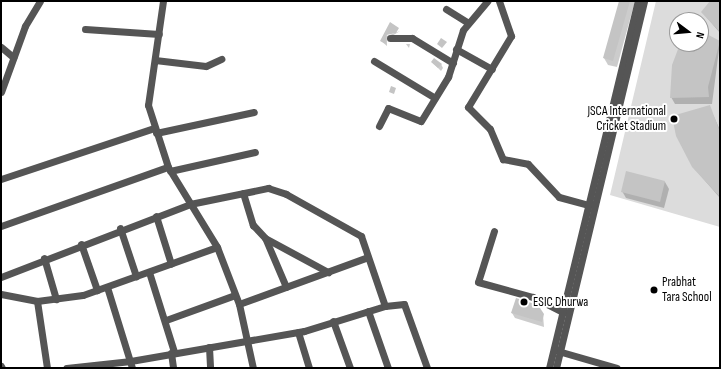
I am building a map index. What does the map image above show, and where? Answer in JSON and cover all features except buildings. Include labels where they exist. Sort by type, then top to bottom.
[{"type":"street","points":[[1,92],[14,58],[40,1]]},
{"type":"street","points":[[163,1],[148,105],[155,131],[169,169],[217,247],[238,304],[249,341],[253,368]]},
{"type":"street","points":[[379,126],[388,108],[421,122],[453,63],[456,50],[468,23],[487,1]]},
{"type":"street","points":[[499,1],[511,34],[492,69],[468,106],[490,129],[503,159],[528,164],[559,197],[589,205]]},
{"type":"street","points":[[556,368],[563,312],[638,1]]},
{"type":"street","points":[[549,368],[557,351],[644,1]]},
{"type":"street","points":[[446,9],[468,23]]},
{"type":"street","points":[[85,29],[159,34]]},
{"type":"street","points":[[390,38],[412,38],[453,63]]},
{"type":"street","points":[[1,47],[14,58]]},
{"type":"street","points":[[456,50],[492,69]]},
{"type":"street","points":[[155,60],[206,66],[221,59]]},
{"type":"street","points":[[374,61],[435,98]]},
{"type":"street","points":[[1,179],[155,131],[254,112]]},
{"type":"street","points":[[1,226],[169,169],[256,152]]},
{"type":"street","points":[[1,277],[120,228],[190,204],[268,188],[286,194],[361,236],[385,306]]},
{"type":"street","points":[[243,193],[253,224],[265,238],[286,287]]},
{"type":"street","points":[[156,216],[171,264]]},
{"type":"street","points":[[120,228],[136,276]]},
{"type":"street","points":[[494,231],[478,282],[533,297],[563,312]]},
{"type":"street","points":[[265,238],[328,272]]},
{"type":"street","points":[[82,244],[97,290]]},
{"type":"street","points":[[1,294],[37,301],[56,299],[107,287],[217,247]]},
{"type":"street","points":[[238,304],[368,257]]},
{"type":"street","points":[[44,258],[56,299]]},
{"type":"street","points":[[149,272],[166,320],[173,353],[174,368]]},
{"type":"street","points":[[107,287],[132,364]]},
{"type":"street","points":[[166,320],[235,296]]},
{"type":"street","points":[[37,301],[47,368]]},
{"type":"street","points":[[66,368],[132,364],[173,353],[298,332],[385,306],[404,304],[427,368]]},
{"type":"street","points":[[368,311],[388,368]]},
{"type":"street","points":[[333,321],[350,368]]},
{"type":"street","points":[[298,332],[309,368]]},
{"type":"street","points":[[209,347],[210,368]]},
{"type":"street","points":[[557,351],[595,365],[617,368]]},
{"type":"shaded area","name":"JSCA International Cricket Stadium","points":[[656,1],[720,1],[720,227],[610,195]]},
{"type":"place","name":"JSCA International Cricket Stadium","points":[[674,119]]},
{"type":"place","name":"Prabhat Tara School","points":[[654,290]]},
{"type":"place","name":"ESIC Dhurwa","points":[[524,302]]}]
